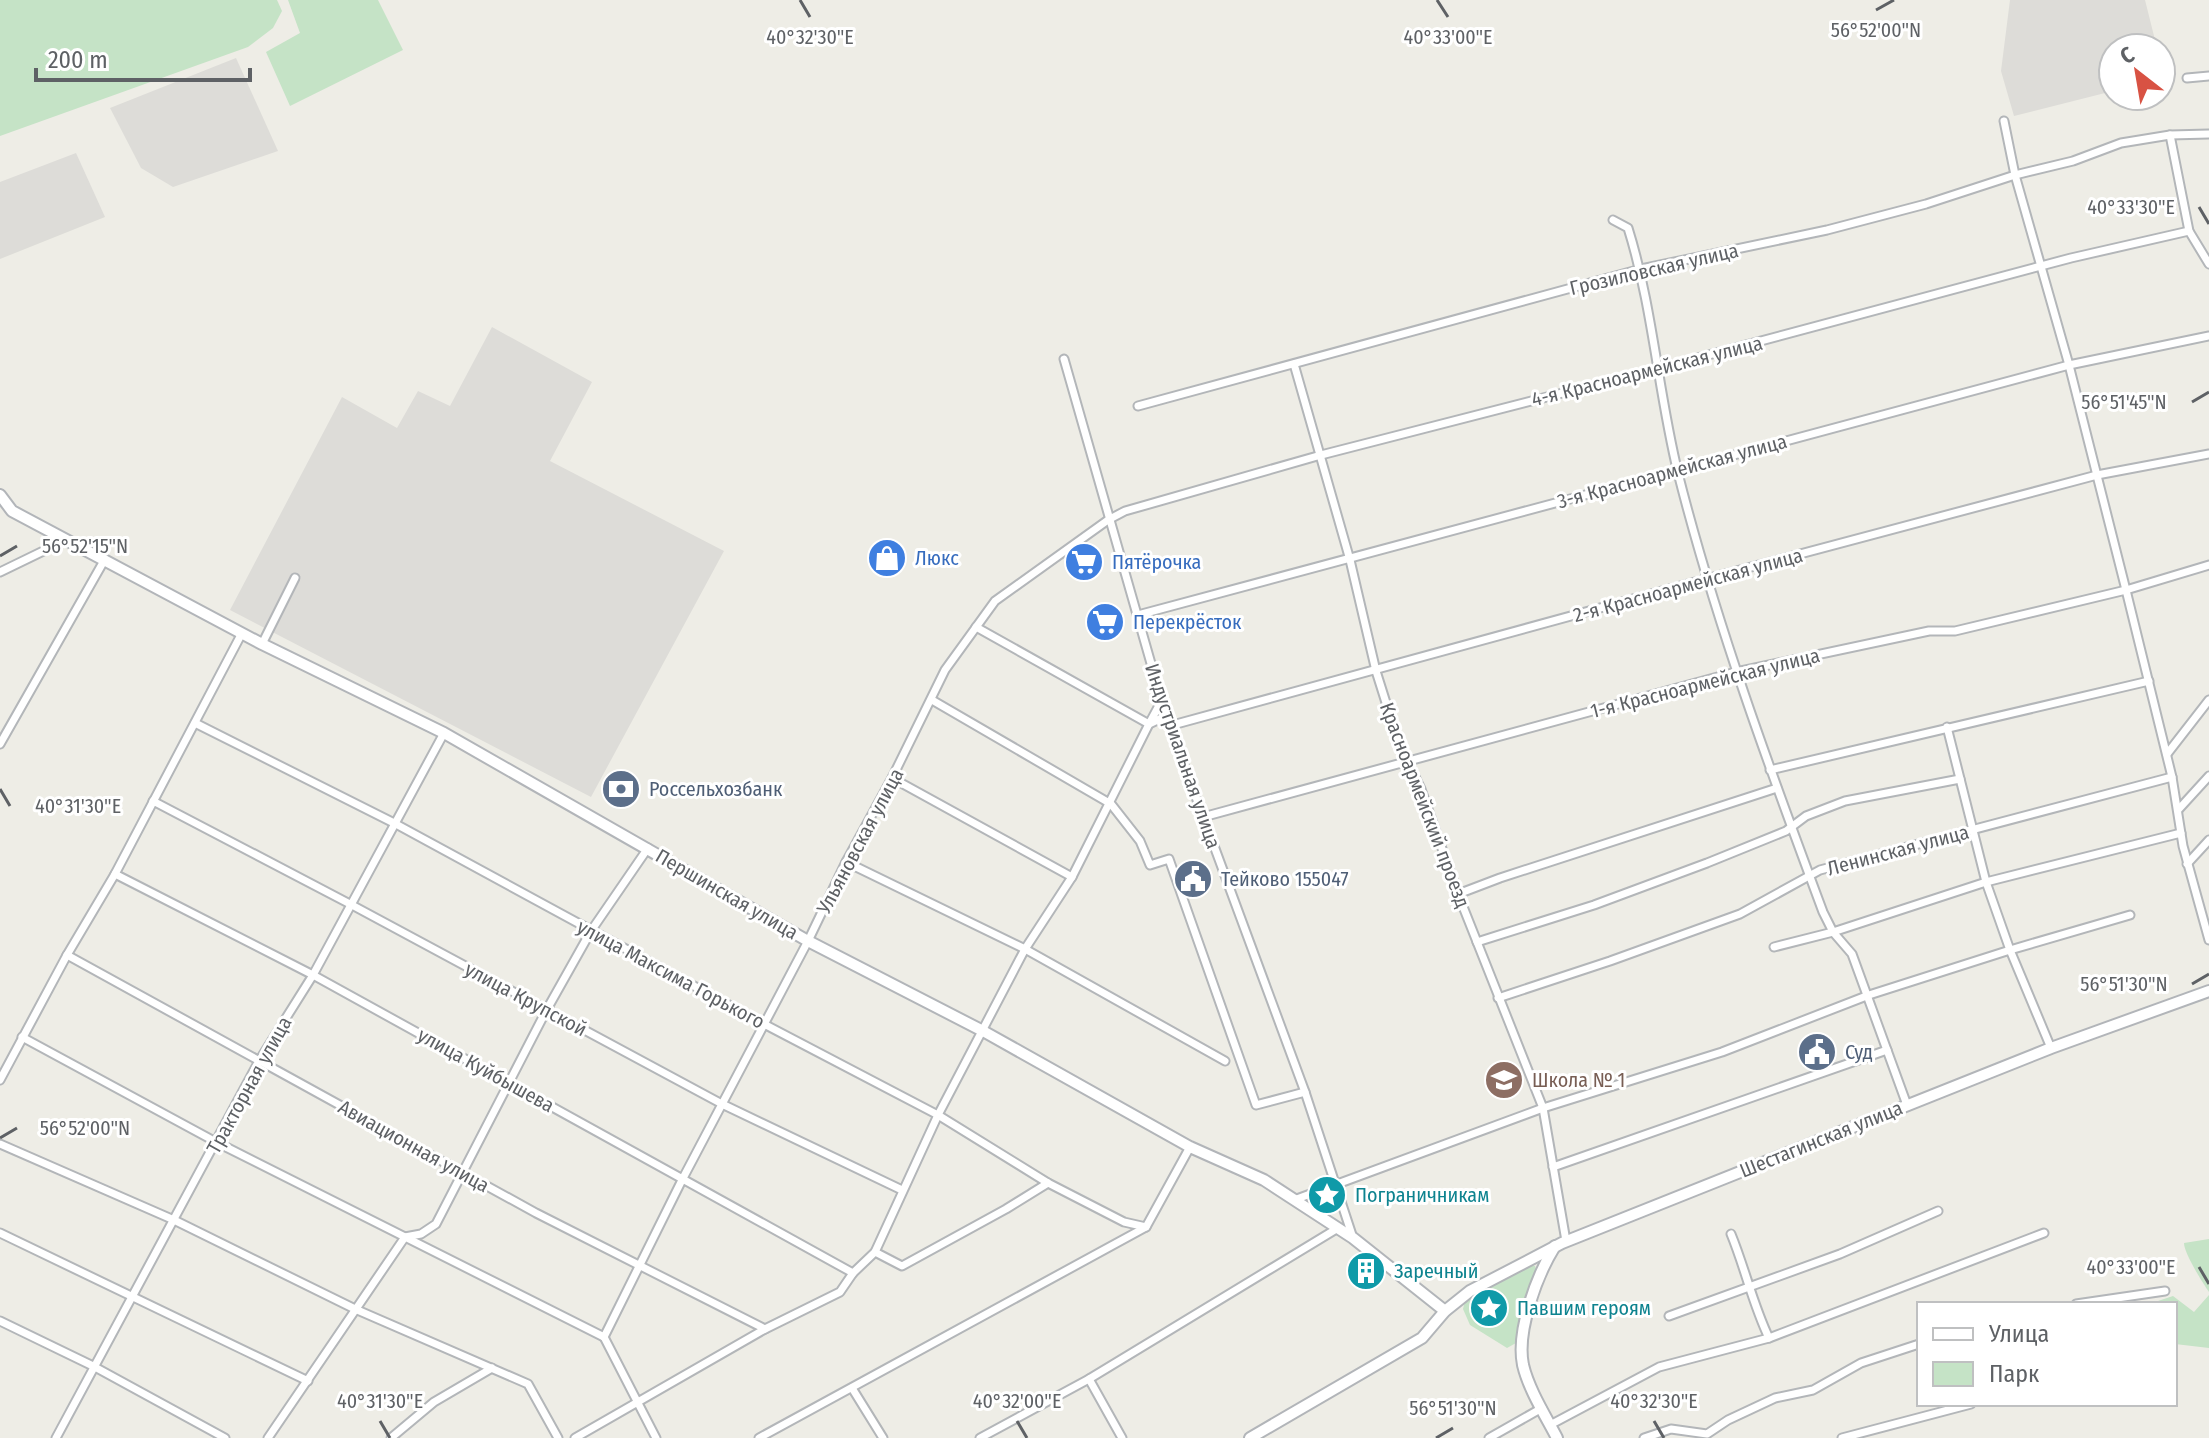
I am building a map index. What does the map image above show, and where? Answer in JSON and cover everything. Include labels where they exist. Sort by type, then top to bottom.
[{"type":"street","points":[[2187,78],[2209,76]]},
{"type":"street","points":[[2004,121],[2015,175],[2069,365],[2149,681],[2172,777],[2187,864],[2209,940]]},
{"type":"street","name":"Грозиловская улица","points":[[1138,406],[1641,269],[1827,230],[1926,204],[2015,175],[2073,161],[2121,143],[2170,135],[2209,134]]},
{"type":"street","points":[[2170,135],[2189,231],[2209,264]]},
{"type":"street","points":[[1613,220],[1628,228],[1641,269],[1656,369],[1677,469],[1706,579],[1736,672],[1810,876],[1833,932],[1852,954],[1907,1105]]},
{"type":"street","name":"4-я Красноармейская улица","points":[[1108,520],[1125,511],[1321,455],[2189,231]]},
{"type":"street","name":"3-я Красноармейская улица","points":[[1138,615],[2069,365],[2209,336]]},
{"type":"street","name":"Индустриальная улица","points":[[1064,359],[1169,726],[1305,1092],[1353,1238]]},
{"type":"street","name":"Красноармейский проезд","points":[[1294,364],[1350,560],[1376,671],[1399,744],[1421,789],[1458,894],[1543,1108],[1566,1241]]},
{"type":"street","name":"2-я Красноармейская улица","points":[[1169,726],[2097,475],[2209,454]]},
{"type":"street","name":"Першинская улица","points":[[0,495],[12,511],[262,644],[444,733],[808,941],[983,1031],[1190,1147],[1264,1180],[1353,1238],[1445,1311]]},
{"type":"street","name":"Ульяновская улица","points":[[604,1337],[637,1266],[808,941],[945,670],[995,601],[1108,520]]},
{"type":"street","points":[[0,572],[68,539]]},
{"type":"street","points":[[0,744],[105,559]]},
{"type":"street","name":"1-я Красноармейская улица","points":[[1203,817],[1736,672],[1929,631],[1955,631],[2126,590],[2209,565]]},
{"type":"street","points":[[262,644],[295,578]]},
{"type":"street","points":[[976,627],[1149,724]]},
{"type":"street","points":[[0,1080],[67,955],[115,874],[242,633]]},
{"type":"street","points":[[1770,770],[2149,681]]},
{"type":"street","points":[[932,700],[1111,804],[1140,841],[1150,865],[1169,859],[1256,1105],[1305,1092]]},
{"type":"street","points":[[575,1438],[765,1329],[840,1292],[853,1273],[875,1252],[938,1115],[1025,949],[1072,877],[1162,700]]},
{"type":"street","points":[[2167,754],[2209,700]]},
{"type":"street","points":[[1149,724],[1166,716]]},
{"type":"street","name":"улица Максима Горького","points":[[195,723],[394,823],[938,1115],[1048,1183],[1124,1222],[1146,1227]]},
{"type":"street","points":[[1947,727],[1986,882],[2010,950],[2051,1048]]},
{"type":"street","name":"Тракторная улица","points":[[56,1438],[259,1061],[313,975],[444,733]]},
{"type":"street","points":[[2178,810],[2209,776]]},
{"type":"street","name":"Ленинская улица","points":[[1498,998],[1740,914],[1820,870],[2172,777]]},
{"type":"street","points":[[892,778],[1072,877]]},
{"type":"street","points":[[1477,942],[1594,905],[1707,863],[1845,801],[1960,779]]},
{"type":"street","points":[[1458,894],[1777,788]]},
{"type":"street","name":"улица Крупской","points":[[153,801],[722,1104],[902,1190]]},
{"type":"street","points":[[1774,947],[1833,932],[1986,882],[2181,833]]},
{"type":"street","points":[[2187,864],[2209,840]]},
{"type":"street","points":[[268,1438],[405,1237],[421,1234],[436,1224],[507,1081],[591,931],[648,848]]},
{"type":"street","points":[[846,862],[1025,949],[1225,1061]]},
{"type":"street","name":"улица Куйбышева","points":[[115,874],[313,975],[853,1273]]},
{"type":"street","points":[[2202,916],[2209,909]]},
{"type":"street","points":[[1294,1200],[1543,1108],[1722,1052],[1869,995],[2130,915]]},
{"type":"street","name":"Авиационная улица","points":[[67,955],[461,1173],[765,1329]]},
{"type":"street","name":"Шестагинская улица","points":[[1250,1438],[1422,1338],[1445,1311],[1470,1291],[1555,1246],[2051,1048],[2209,991]]},
{"type":"street","points":[[22,1037],[216,1142],[604,1337],[656,1438]]},
{"type":"street","points":[[1553,1167],[1887,1050]]},
{"type":"street","points":[[0,1144],[174,1220],[355,1309],[528,1384],[558,1438]]},
{"type":"street","points":[[759,1438],[1146,1227],[1190,1147]]},
{"type":"street","points":[[875,1252],[902,1266],[1048,1183]]},
{"type":"street","points":[[1669,1316],[1840,1254],[1938,1211]]},
{"type":"street","points":[[980,1438],[1089,1379],[1338,1228]]},
{"type":"street","points":[[0,1233],[308,1381]]},
{"type":"street","points":[[1550,1425],[1659,1367],[1769,1338],[2044,1233]]},
{"type":"street","points":[[1731,1234],[1769,1338]]},
{"type":"street","points":[[1555,1246],[1526,1315],[1522,1362],[1528,1381],[1557,1438]]},
{"type":"street","points":[[1533,1257],[1541,1275]]},
{"type":"street","points":[[2090,1302],[2165,1291]]},
{"type":"street","points":[[0,1321],[225,1438]]},
{"type":"street","points":[[1644,1438],[1671,1429],[1687,1434],[1707,1434],[1728,1420],[1775,1398],[1813,1390],[1861,1363],[1917,1345]]},
{"type":"street","points":[[391,1438],[434,1402],[492,1368]]},
{"type":"street","points":[[1089,1379],[1122,1438]]},
{"type":"street","points":[[852,1388],[883,1438]]},
{"type":"street","points":[[1842,1438],[1963,1406]]},
{"type":"street","points":[[1489,1438],[1542,1408]]},
{"type":"shaded area","points":[[2010,0],[2145,0],[2153,32],[2097,32],[2097,95],[2014,116],[2001,71]]},
{"type":"shaded area","points":[[236,58],[278,151],[173,187],[141,168],[110,108]]},
{"type":"shaded area","points":[[76,153],[105,217],[0,259],[0,182]]},
{"type":"shaded area","points":[[492,327],[592,382],[550,461],[724,551],[591,797],[230,610],[342,397],[397,428],[418,391],[450,406]]},
{"type":"green space","points":[[0,0],[277,0],[282,11],[273,28],[248,47],[0,136]]},
{"type":"green space","points":[[288,0],[378,0],[403,50],[290,106],[266,52],[300,33]]},
{"type":"green space","points":[[2209,1239],[2209,1292],[2184,1243]]},
{"type":"green space","points":[[1528,1265],[1535,1266],[1538,1274],[1516,1343],[1507,1348],[1470,1325],[1463,1309],[1465,1301]]},
{"type":"green space","points":[[2209,1295],[2209,1348],[2177,1344],[2177,1302],[2155,1302],[2173,1296],[2194,1312]]},
{"type":"place","name":"Люкс","points":[[887,558]]},
{"type":"place","name":"Пятёрочка","points":[[1084,562]]},
{"type":"place","name":"Перекрёсток","points":[[1105,622]]},
{"type":"place","name":"Россельхозбанк","points":[[621,789]]},
{"type":"place","name":"Тейково 155047","points":[[1193,879]]},
{"type":"place","name":"Суд","points":[[1817,1052]]},
{"type":"place","name":"Школа № 1","points":[[1504,1080]]},
{"type":"place","name":"Пограничникам","points":[[1327,1195]]},
{"type":"place","name":"Заречный","points":[[1366,1271]]},
{"type":"place","name":"Павшим героям","points":[[1489,1308]]}]
